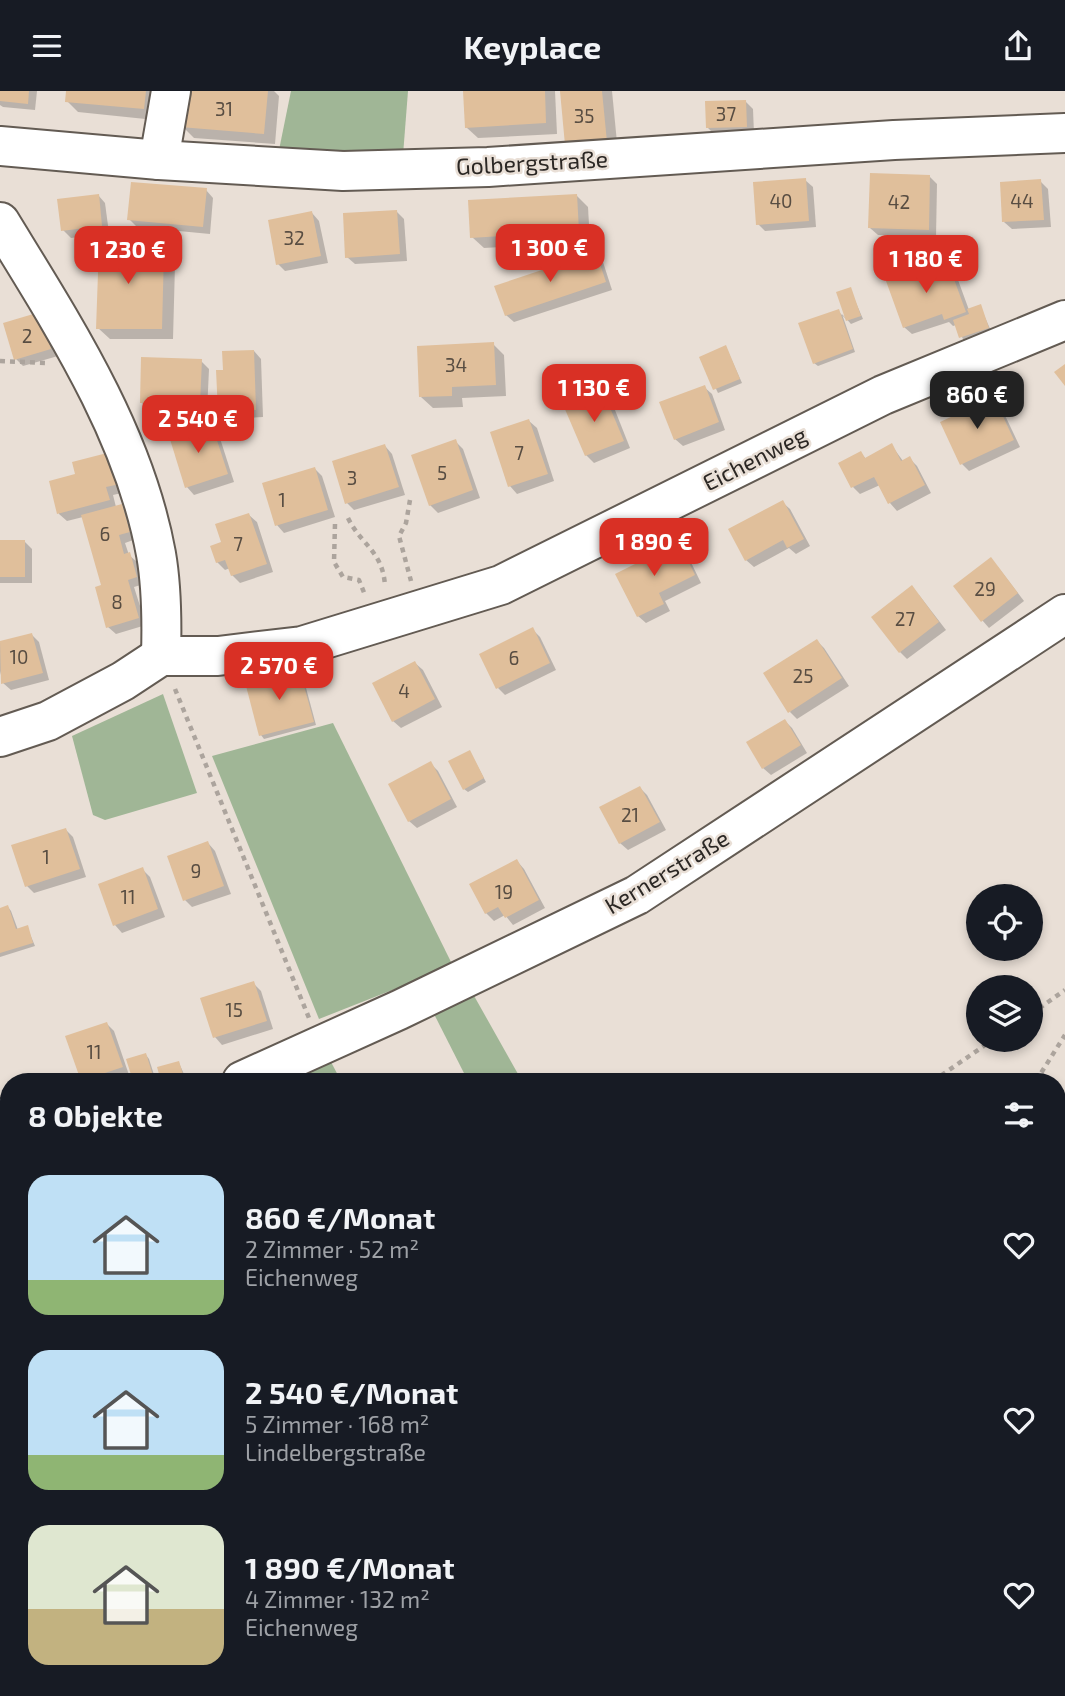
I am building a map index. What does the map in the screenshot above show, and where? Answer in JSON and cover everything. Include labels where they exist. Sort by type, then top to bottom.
[{"type":"street","points":[[159,160],[171,91]]},
{"type":"street","name":"Golbergstraße","points":[[0,146],[159,160],[343,171],[428,169],[894,140],[1065,133]]},
{"type":"street","points":[[0,222],[48,301],[118,431],[145,508],[156,555],[162,606],[161,656],[123,681],[48,722],[0,737]]},
{"type":"street","name":"Eichenweg","points":[[161,656],[218,656],[302,646],[502,585],[883,395],[1065,320]]},
{"type":"street","name":"Kernerstraße","points":[[260,1073],[637,895],[1065,614]]},
{"type":"path","points":[[0,361],[82,362]]},
{"type":"path","points":[[400,618],[413,591],[406,554],[399,536],[406,523],[411,500]]},
{"type":"path","points":[[348,518],[376,552],[384,574],[385,590],[400,618]]},
{"type":"path","points":[[335,524],[334,562],[343,577],[359,580],[400,618]]},
{"type":"path","points":[[161,656],[320,1046]]},
{"type":"path","points":[[1043,1006],[1065,990]]},
{"type":"path","points":[[1041,1073],[1065,1035]]},
{"type":"path","points":[[945,1073],[975,1052]]},
{"type":"green space","points":[[291,91],[408,91],[403,155],[279,150]]},
{"type":"green space","points":[[163,694],[197,793],[105,820],[93,815],[72,736]]},
{"type":"green space","points":[[333,723],[453,966],[319,1019],[212,756]]},
{"type":"green space","points":[[473,994],[517,1073],[464,1073],[434,1014]]},
{"type":"green space","points":[[331,1062],[337,1073],[308,1073]]},
{"type":"building","points":[[0,91],[29,91],[28,104],[0,101]]},
{"type":"building","points":[[66,91],[146,91],[144,109],[65,102]]},
{"type":"building","points":[[183,91],[268,91],[264,134],[180,127]]},
{"type":"building","points":[[463,91],[545,91],[546,123],[465,128]]},
{"type":"building","points":[[560,91],[602,91],[607,142],[565,145]]},
{"type":"building","points":[[746,100],[747,127],[706,128],[705,101]]},
{"type":"building","points":[[870,173],[930,175],[929,230],[868,228]]},
{"type":"building","points":[[806,178],[809,221],[756,225],[753,182]]},
{"type":"building","points":[[1041,179],[1044,220],[1002,222],[1000,182]]},
{"type":"building","points":[[131,182],[207,188],[203,227],[127,220]]},
{"type":"building","points":[[99,194],[102,226],[61,231],[57,199]]},
{"type":"building","points":[[577,194],[579,231],[470,238],[468,200]]},
{"type":"building","points":[[397,210],[400,254],[345,258],[343,213]]},
{"type":"building","points":[[312,211],[321,256],[276,265],[268,220]]},
{"type":"building","points":[[124,230],[134,267],[139,267],[139,252],[164,252],[162,329],[96,329],[98,273],[92,241]]},
{"type":"building","points":[[596,252],[606,282],[505,316],[494,286]]},
{"type":"building","points":[[947,260],[966,312],[944,320],[942,314],[903,328],[886,281]]},
{"type":"building","points":[[851,287],[861,316],[846,321],[836,292]]},
{"type":"building","points":[[981,304],[989,328],[959,338],[953,320],[969,314],[967,309]]},
{"type":"building","points":[[839,309],[853,349],[813,364],[798,323]]},
{"type":"building","points":[[40,312],[51,349],[14,360],[3,323]]},
{"type":"building","points":[[494,342],[496,385],[452,387],[452,396],[419,397],[417,346]]},
{"type":"building","points":[[726,345],[740,379],[713,390],[699,357]]},
{"type":"building","points":[[254,350],[256,410],[218,412],[216,370],[223,370],[222,351]]},
{"type":"building","points":[[141,357],[202,359],[200,405],[140,403]]},
{"type":"building","points":[[1065,364],[1065,386],[1054,372]]},
{"type":"building","points":[[705,385],[719,422],[674,440],[659,402]]},
{"type":"building","points":[[603,391],[624,441],[585,456],[564,407]]},
{"type":"building","points":[[994,397],[1014,440],[960,465],[940,422]]},
{"type":"building","points":[[529,419],[548,474],[508,487],[490,432]]},
{"type":"building","points":[[211,422],[228,474],[185,488],[169,436]]},
{"type":"building","points":[[456,439],[473,490],[429,506],[411,455]]},
{"type":"building","points":[[892,443],[901,461],[910,456],[925,485],[888,504],[874,477],[851,488],[838,463],[861,451],[865,458]]},
{"type":"building","points":[[385,444],[399,487],[345,504],[332,461]]},
{"type":"building","points":[[111,452],[120,484],[106,487],[110,500],[57,514],[49,481],[75,474],[72,462]]},
{"type":"building","points":[[315,467],[328,510],[275,526],[262,483]]},
{"type":"building","points":[[783,500],[804,539],[787,548],[783,540],[745,561],[728,529]]},
{"type":"building","points":[[122,504],[130,532],[119,535],[124,554],[130,552],[137,577],[128,580],[139,618],[106,628],[95,587],[101,585],[81,515]]},
{"type":"building","points":[[249,513],[267,564],[231,576],[225,560],[216,563],[210,546],[221,542],[215,524]]},
{"type":"building","points":[[0,540],[25,540],[25,577],[0,577]]},
{"type":"building","points":[[679,542],[695,575],[659,593],[664,604],[637,617],[615,574]]},
{"type":"building","points":[[991,557],[1018,593],[981,622],[953,586]]},
{"type":"building","points":[[912,585],[939,622],[899,653],[871,617]]},
{"type":"building","points":[[533,627],[550,663],[496,689],[479,654]]},
{"type":"building","points":[[32,633],[43,673],[1,684],[0,641]]},
{"type":"building","points":[[817,639],[842,678],[788,713],[763,673]]},
{"type":"building","points":[[415,661],[435,699],[392,722],[372,683]]},
{"type":"building","points":[[299,668],[314,722],[259,736],[245,682]]},
{"type":"building","points":[[785,719],[801,745],[762,769],[746,742]]},
{"type":"building","points":[[470,750],[484,778],[463,790],[448,761]]},
{"type":"building","points":[[431,761],[451,799],[408,822],[388,784]]},
{"type":"building","points":[[640,786],[660,822],[619,844],[599,807]]},
{"type":"building","points":[[66,828],[80,869],[25,887],[11,845]]},
{"type":"building","points":[[208,841],[224,886],[183,901],[167,856]]},
{"type":"building","points":[[517,859],[539,900],[505,918],[498,907],[485,914],[469,884]]},
{"type":"building","points":[[143,867],[158,909],[113,926],[98,884]]},
{"type":"building","points":[[8,905],[16,929],[28,925],[33,943],[0,953],[0,908]]},
{"type":"building","points":[[254,981],[267,1021],[213,1038],[200,998]]},
{"type":"building","points":[[107,1022],[123,1067],[105,1073],[78,1073],[65,1036]]},
{"type":"building","points":[[146,1053],[152,1073],[130,1073],[126,1059]]},
{"type":"building","points":[[179,1061],[183,1073],[159,1073],[157,1067]]}]
